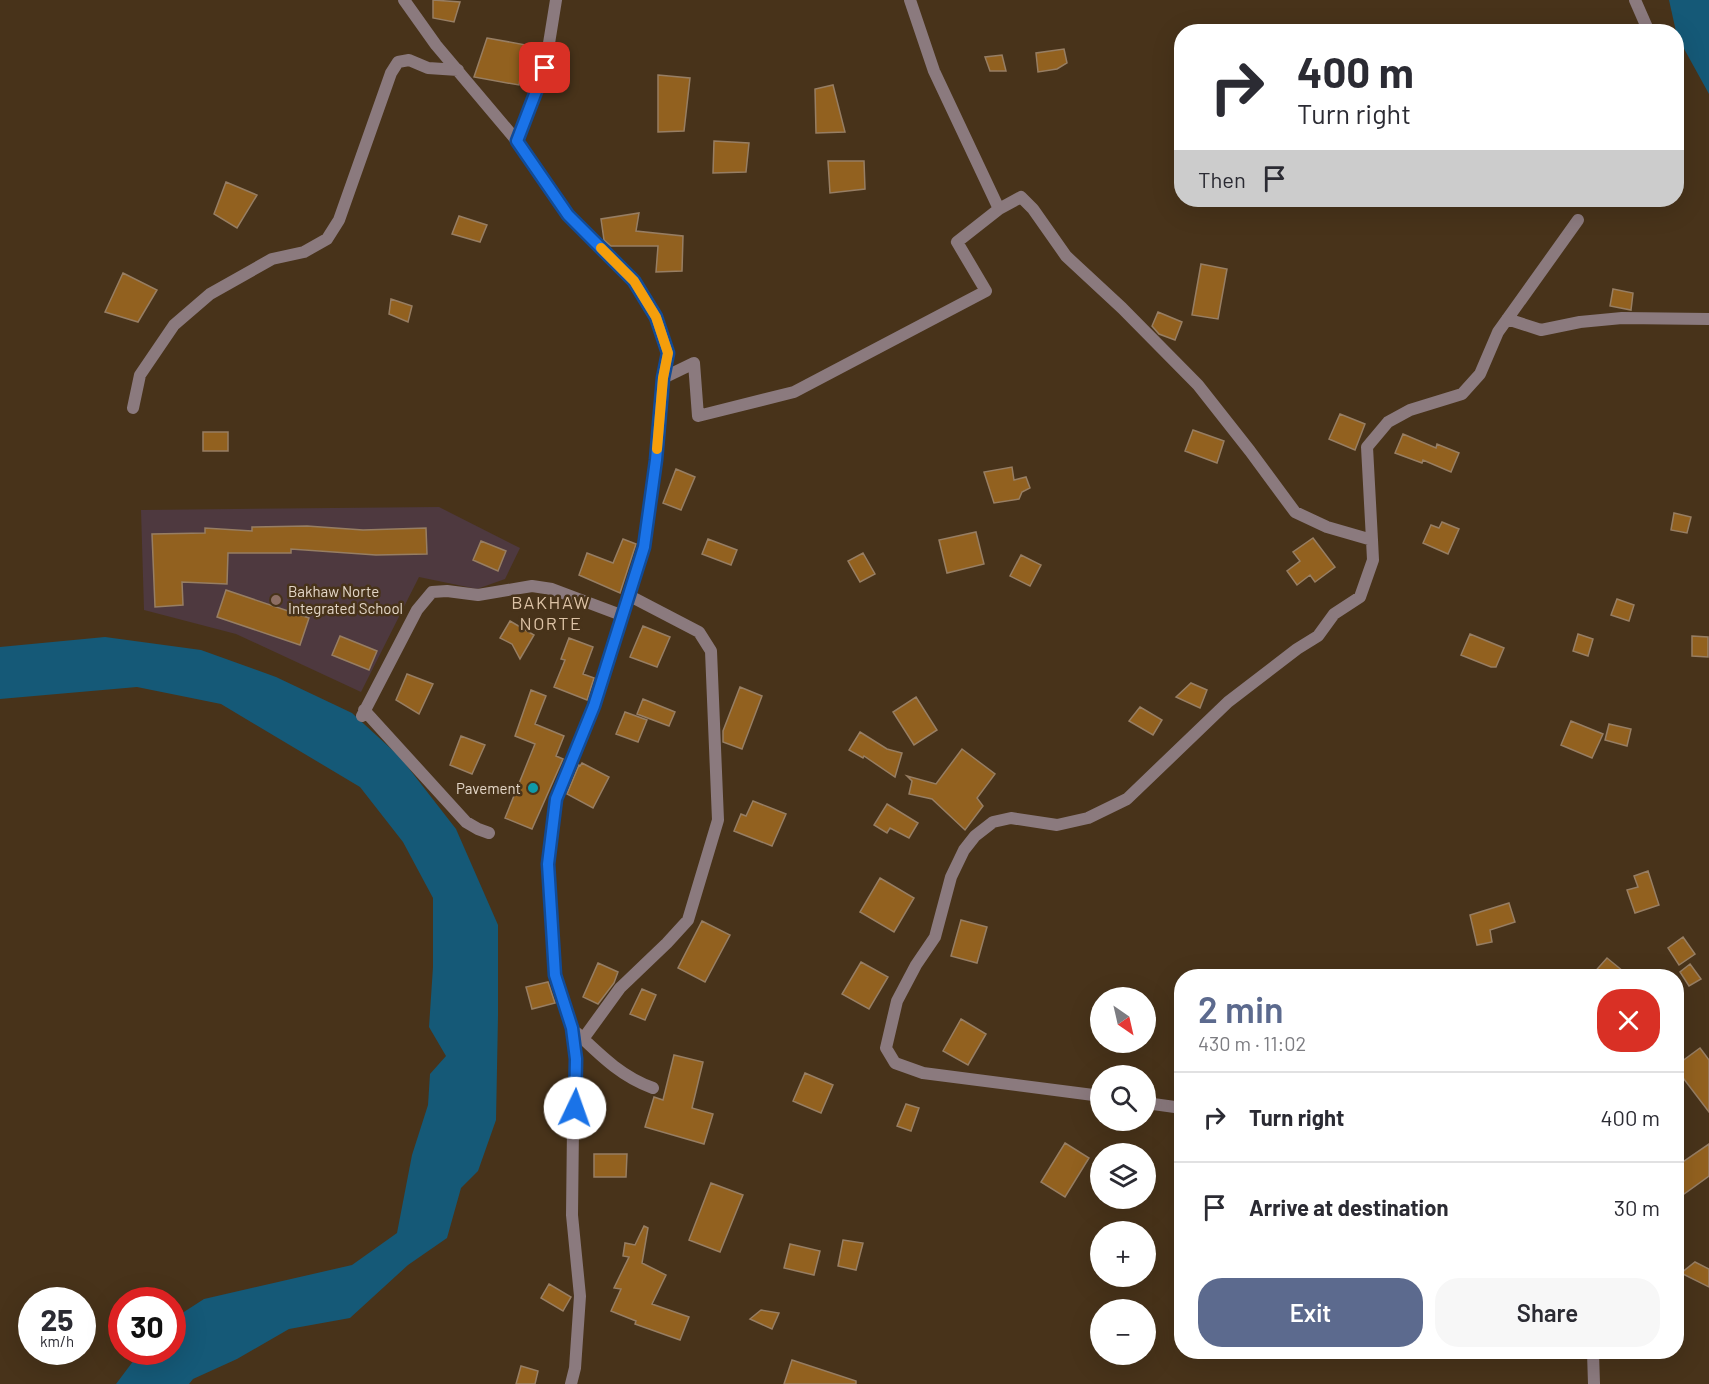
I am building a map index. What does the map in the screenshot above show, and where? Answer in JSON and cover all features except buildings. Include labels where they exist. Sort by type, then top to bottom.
[{"type":"street","points":[[404,0],[436,45],[517,141],[568,215],[634,281],[656,317],[668,353],[663,378],[656,460],[644,547],[594,706],[556,799],[548,864],[555,975],[572,1028],[576,1089],[572,1215],[580,1296],[575,1368],[570,1384]]},
{"type":"street","points":[[517,141],[545,68],[556,0]]},
{"type":"street","points":[[910,0],[934,71],[999,209]]},
{"type":"street","points":[[1635,0],[1646,24]]},
{"type":"street","points":[[134,408],[140,375],[174,325],[210,294],[272,259],[304,252],[327,239],[339,220],[391,73],[398,62],[409,60],[428,68],[458,70]]},
{"type":"street","points":[[663,378],[694,363],[698,416],[794,392],[986,291],[957,242],[999,209],[1021,197],[1033,209],[1066,256],[1122,308],[1198,385],[1295,512],[1327,527],[1372,540]]},
{"type":"street","points":[[1090,1095],[923,1073],[895,1063],[886,1048],[897,1001],[916,965],[935,937],[951,877],[964,850],[975,836],[993,822],[1011,818],[1057,825],[1088,818],[1127,799],[1228,702],[1318,636],[1334,614],[1360,597],[1373,560],[1367,447],[1388,422],[1402,414],[1462,394],[1480,374],[1498,332],[1578,220]]},
{"type":"street","points":[[1507,319],[1541,330],[1580,322],[1622,318],[1709,319]]},
{"type":"street","points":[[489,833],[466,822],[363,713],[417,610],[432,592],[447,591],[478,595],[532,586],[552,589],[621,615]]},
{"type":"street","points":[[583,1039],[620,988],[688,920],[718,820],[711,651],[699,632],[628,595]]},
{"type":"street","points":[[572,1028],[620,1072],[636,1082],[653,1088]]},
{"type":"street","points":[[1156,1104],[1174,1107]]},
{"type":"street","points":[[1593,1359],[1594,1384]]},
{"type":"shaded area","name":"Bakhaw Norte Integrated School","points":[[439,507],[520,548],[505,579],[477,589],[419,577],[361,692],[236,634],[144,610],[141,510]]},
{"type":"water","points":[[1669,0],[1709,0],[1709,94],[1684,49],[1684,24],[1674,24]]},
{"type":"water","points":[[105,637],[201,650],[276,677],[352,713],[400,757],[456,829],[498,925],[496,1120],[478,1171],[461,1188],[447,1238],[408,1265],[350,1318],[289,1329],[237,1359],[193,1379],[189,1384],[116,1384],[130,1365],[186,1365],[186,1311],[204,1299],[352,1265],[397,1233],[412,1155],[428,1105],[430,1074],[446,1056],[429,1027],[433,967],[433,898],[403,842],[360,787],[221,704],[137,687],[0,699],[0,647]]},
{"type":"slow traffic","points":[[601,248],[634,281],[656,317],[668,353],[663,378],[657,449]]},
{"type":"place","name":"Bakhaw Norte Integrated School","points":[[276,600]]},
{"type":"place","name":"Pavement","points":[[533,788]]},
{"type":"district","name":"BAKHAW NORTE","points":[[551,612]]},
{"type":"route","points":[[545,68],[517,141],[568,215],[634,281],[656,317],[668,353],[663,378],[656,460],[644,547],[594,706],[556,799],[548,864],[555,975],[572,1028],[576,1059],[575,1108]]}]
